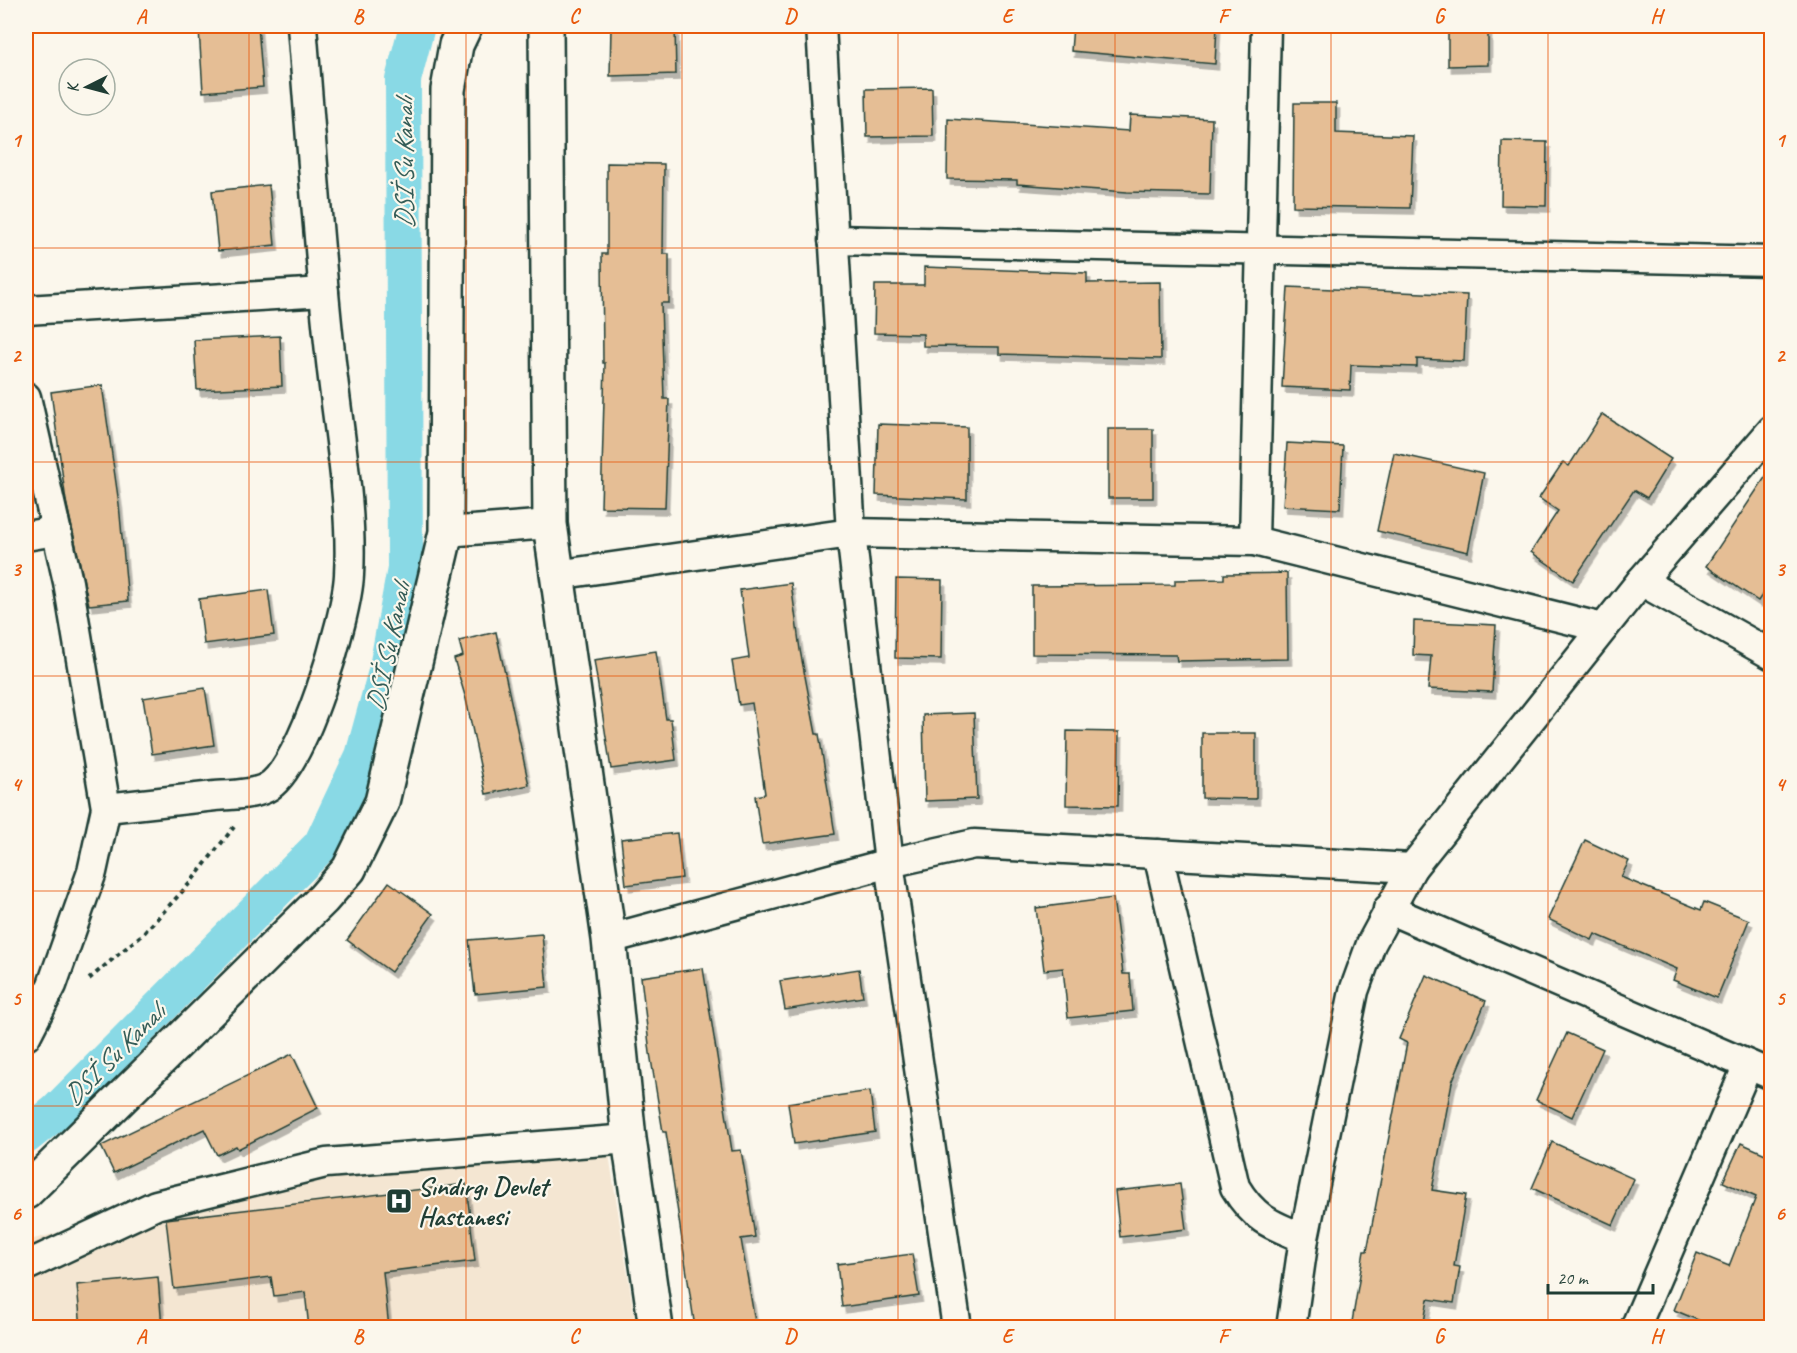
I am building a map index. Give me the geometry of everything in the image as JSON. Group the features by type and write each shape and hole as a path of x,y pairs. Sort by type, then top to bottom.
{"street":[{"path":"106,808 237,794 267,788 282,775 308,723 336,647 344,618 349,576 349,535 324,292 302,26"},
{"path":"26,1192 291,934 349,869 382,802 446,532 448,90 456,45 465,26"},
{"path":"546,26 550,524 609,939 629,1139 656,1328"},
{"path":"821,26 851,533 890,863 957,1328"},
{"path":"1254,542 1266,26"},
{"path":"833,240 1772,261"},
{"path":"26,309 324,292"},
{"path":"26,398 68,582 106,808 92,872 52,985 26,1036"},
{"path":"1291,1328 1304,1238 1353,992 1371,944 1388,909 1412,868 1641,580 1772,430"},
{"path":"446,532 550,524"},
{"path":"26,536 56,531"},
{"path":"556,575 851,533 1254,542 1603,628"},
{"path":"1641,580 1772,655"},
{"path":"609,939 890,863 974,844 1412,868"},
{"path":"1158,854 1235,1187 1255,1214 1268,1223 1304,1238"},
{"path":"1388,909 1760,1070 1635,1328"},
{"path":"26,1266 156,1205 326,1163 629,1139"}],"path":[{"path":"84,982 144,933 190,883 267,788"}],"shaded area":[{"name":"Sındırgı Devlet Hastanesi","path":"607,1142 636,1327 26,1328 26,1241 337,1160"}],"building":[{"path":"258,26 263,87 203,92 199,29"},
{"path":"611,26 675,26 676,74 610,76"},
{"path":"1073,26 1217,26 1215,64 1071,51"},
{"path":"1448,26 1488,26 1488,65 1448,66"},
{"path":"932,88 933,136 867,137 866,89"},
{"path":"1294,103 1336,103 1336,133 1413,136 1410,208 1293,206"},
{"path":"1130,115 1212,119 1210,194 1127,192 1017,184 1017,180 947,179 948,119 1129,131"},
{"path":"1502,141 1547,142 1546,206 1501,205"},
{"path":"607,163 664,164 663,254 669,254 669,303 661,303 664,399 669,399 665,508 601,507 605,363 603,363 602,254 607,254"},
{"path":"269,185 275,245 218,251 212,191"},
{"path":"924,267 1087,273 1087,283 1160,282 1161,359 999,354 999,347 923,346 923,334 874,333 875,285 924,285"},
{"path":"1288,287 1467,295 1464,361 1417,359 1417,367 1351,365 1350,390 1282,387"},
{"path":"280,336 282,386 197,390 194,340"},
{"path":"102,385 119,504 128,601 89,605 66,501 51,392"},
{"path":"1602,414 1671,459 1647,498 1634,490 1573,581 1531,552 1558,511 1539,498 1563,462 1569,466"},
{"path":"878,424 967,427 967,499 876,495"},
{"path":"1108,429 1153,429 1153,498 1108,498"},
{"path":"1287,443 1343,446 1340,509 1283,506"},
{"path":"1394,453 1484,473 1468,552 1377,531"},
{"path":"1772,467 1772,580 1758,601 1706,566"},
{"path":"1287,573 1288,659 1177,661 1176,655 1032,654 1032,586 1175,585 1175,580 1224,579 1224,574"},
{"path":"896,579 942,580 941,659 895,658"},
{"path":"791,583 800,650 816,734 819,734 835,834 762,844 755,796 765,794 752,703 739,705 732,661 749,658 740,590"},
{"path":"268,590 274,635 204,644 199,599"},
{"path":"1414,621 1496,625 1492,692 1428,689 1431,656 1413,655"},
{"path":"496,632 529,785 486,794 466,699 454,659 463,656 459,641"},
{"path":"656,651 666,719 671,719 676,760 611,769 594,660"},
{"path":"205,688 214,745 152,754 143,698"},
{"path":"974,713 977,799 925,801 923,715"},
{"path":"1067,731 1119,732 1118,806 1066,805"},
{"path":"1202,733 1256,733 1256,799 1202,798"},
{"path":"677,833 682,878 626,885 621,839"},
{"path":"1585,840 1629,861 1621,877 1701,910 1704,902 1749,920 1717,998 1673,980 1677,969 1595,934 1592,940 1548,919"},
{"path":"389,882 433,914 391,972 347,940"},
{"path":"1113,898 1123,974 1130,974 1133,1011 1068,1018 1063,968 1044,970 1036,908"},
{"path":"542,934 547,987 475,994 469,940"},
{"path":"703,968 732,1151 741,1150 750,1203 755,1237 741,1239 756,1328 695,1328 666,1132 663,1132 650,1053 641,977"},
{"path":"859,969 863,997 785,1010 780,981"},
{"path":"1426,975 1486,1001 1452,1082 1432,1190 1466,1195 1454,1266 1460,1267 1454,1303 1428,1299 1423,1328 1351,1328 1364,1251 1367,1251 1407,1043 1399,1039"},
{"path":"1567,1033 1603,1049 1572,1117 1536,1100"},
{"path":"292,1054 318,1108 238,1149 236,1146 217,1155 204,1129 114,1173 101,1146"},
{"path":"870,1091 875,1132 794,1144 788,1103"},
{"path":"1552,1142 1634,1179 1613,1225 1532,1188"},
{"path":"1741,1143 1772,1157 1772,1328 1717,1328 1674,1310 1697,1253 1729,1266 1756,1197 1723,1182"},
{"path":"466,1184 475,1261 383,1272 389,1328 309,1328 305,1292 274,1296 271,1277 174,1289 166,1219"},
{"path":"1180,1184 1186,1229 1120,1237 1115,1191"},
{"path":"912,1254 919,1296 842,1307 837,1264"},
{"path":"158,1277 162,1328 81,1328 77,1285"}],"waterway":[{"name":"DSİ Su Kanalı","path":"26,1136 57,1111 321,845 363,756 387,668 405,569 403,80 417,26"}],"place":[{"name":"Sındırgı Devlet Hastanesi","path":"399,1201"}]}
